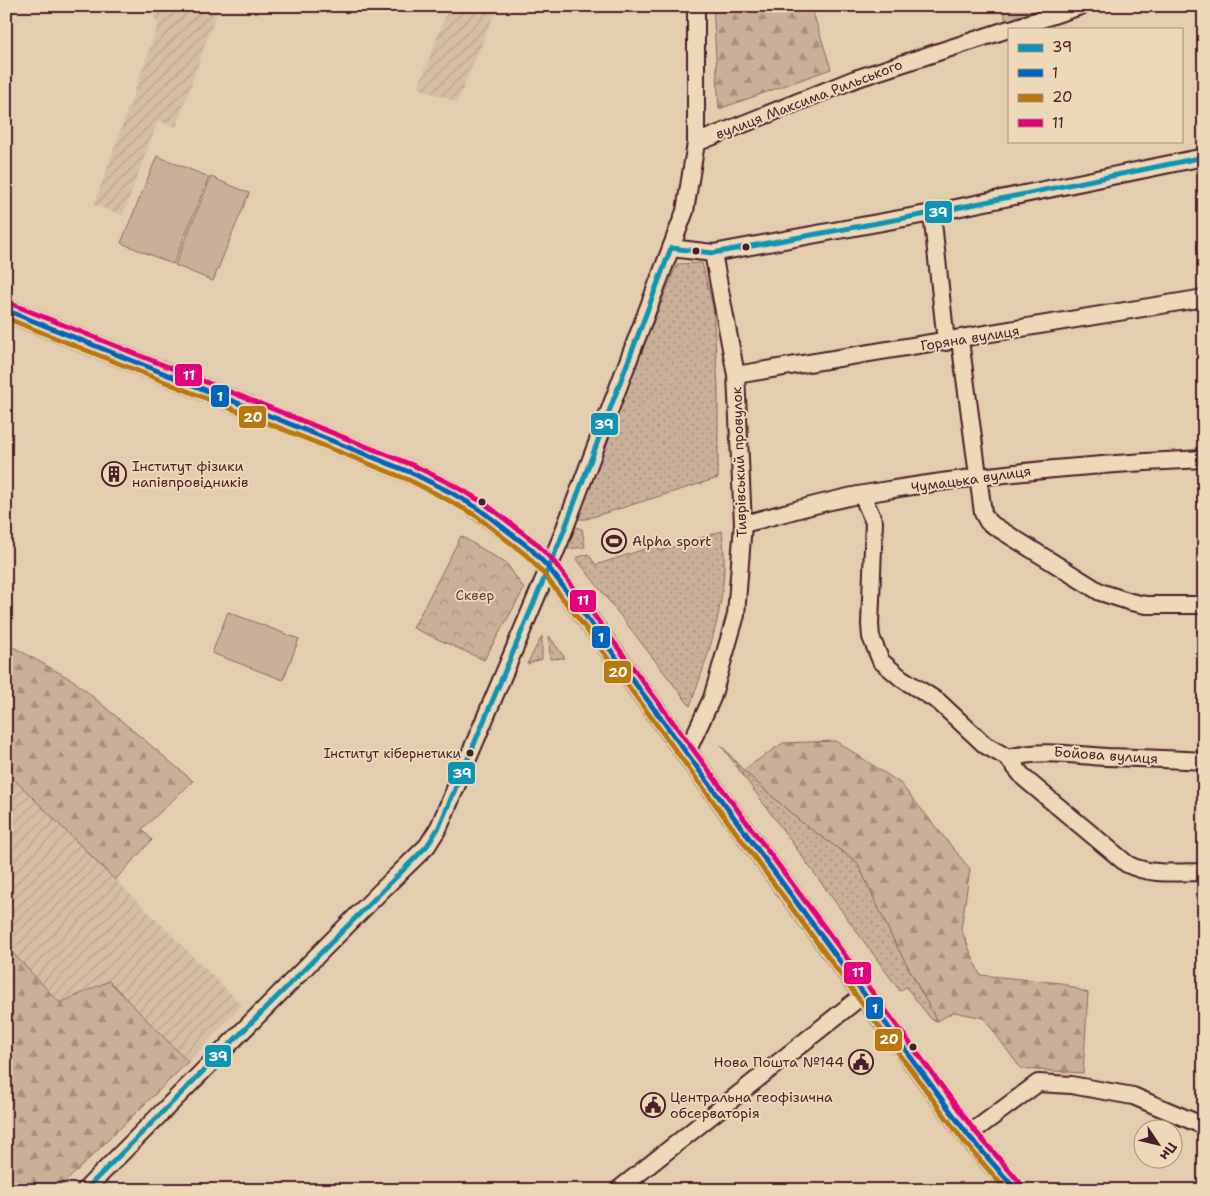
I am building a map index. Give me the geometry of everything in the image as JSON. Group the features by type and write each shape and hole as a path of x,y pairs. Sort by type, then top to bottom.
{"main road":[{"path":"6,310 412,473 480,509 526,545 549,568 968,1135 1016,1190"}],"street":[{"path":"85,1190 375,896 427,846 439,827 549,568 685,211 696,143 696,6"},
{"name":"вулиця Максима Рильського","path":"1013,28 1081,6"},
{"name":"вулиця Максима Рильського","path":"696,143 855,79 1008,30"},
{"path":"671,248 713,253 932,213 1204,157"},
{"path":"932,213 983,513 988,522 1100,592 1146,605 1204,605"},
{"name":"Тиврівський провулок","path":"686,754 712,698 736,615 743,524 736,375 713,253"},
{"name":"Горяна вулиця","path":"736,375 953,341 1204,298"},
{"name":"Чумацька вулиця","path":"743,524 862,494 978,476 1088,464 1204,459"},
{"path":"862,494 874,522 870,624 871,637 881,661 901,678 939,702 985,745 1008,758 1024,778 1128,864 1137,869 1157,872 1204,872"},
{"name":"Бойова вулиця","path":"1008,758 1032,752 1049,751 1204,761"},
{"path":"618,1190 864,995"},
{"path":"968,1135 1038,1083 1071,1085 1133,1096 1204,1126"}],"shaded area":[{"path":"149,6 219,6 176,127 158,121 123,215 94,205 158,25"},
{"path":"449,6 498,6 457,102 418,88"},
{"path":"6,771 242,1005 188,1062 109,981 60,1003 6,946"}],"green space":[{"path":"713,6 811,6 831,69 719,109"},
{"path":"1002,6 1062,6 1007,24"},
{"path":"157,156 209,177 173,264 121,243"},
{"path":"211,177 249,193 213,281 175,265"},
{"path":"702,263 713,307 718,386 718,478 586,519 574,519 677,264"},
{"path":"569,525 582,529 585,547 568,549"},
{"path":"722,531 724,550 723,587 717,622 690,706 576,558 588,554 596,565 657,545 660,551"},
{"name":"Сквер","path":"461,536 507,564 524,589 484,660 413,628"},
{"path":"228,612 299,639 283,680 212,653"},
{"path":"542,636 542,659 527,664"},
{"path":"549,636 565,658 550,659"},
{"path":"6,643 74,681 193,781 142,829 152,840 115,880 6,771"},
{"path":"836,741 900,783 970,869 961,929 980,975 1061,983 1088,993 1083,1073 1021,1069 984,1018 954,1012 937,1021 892,937 857,862 800,821 743,770 783,743"},
{"path":"721,745 743,770 800,821 857,862 892,937 937,1021 931,1019 906,987 900,991"},
{"path":"6,946 60,1003 109,981 188,1062 57,1190 6,1190"}],"transit line":[{"name":"39","path":"671,248 713,253 932,213 1204,157"},
{"name":"39","path":"85,1190 427,846 439,827 560,541 671,248"},
{"name":"11","path":"9,303 415,466 484,503 536,543 555,563 974,1130 1022,1185"},
{"name":"1","path":"6,310 412,473 479,509 531,549 549,568 587,618 968,1135 1016,1190"},
{"name":"20","path":"6,318 409,480 475,515 526,555 543,573 581,622 962,1139 1006,1190"}],"place":[{"name":"Інститут фізики напівпровідників","path":"114,474"},
{"name":"Alpha sport","path":"614,541"},
{"name":"Інститут кібернетики","path":"470,753"},
{"name":"Нова Пошта №144","path":"861,1062"},
{"name":"Центральна геофізична обсерваторія","path":"653,1105"}]}
